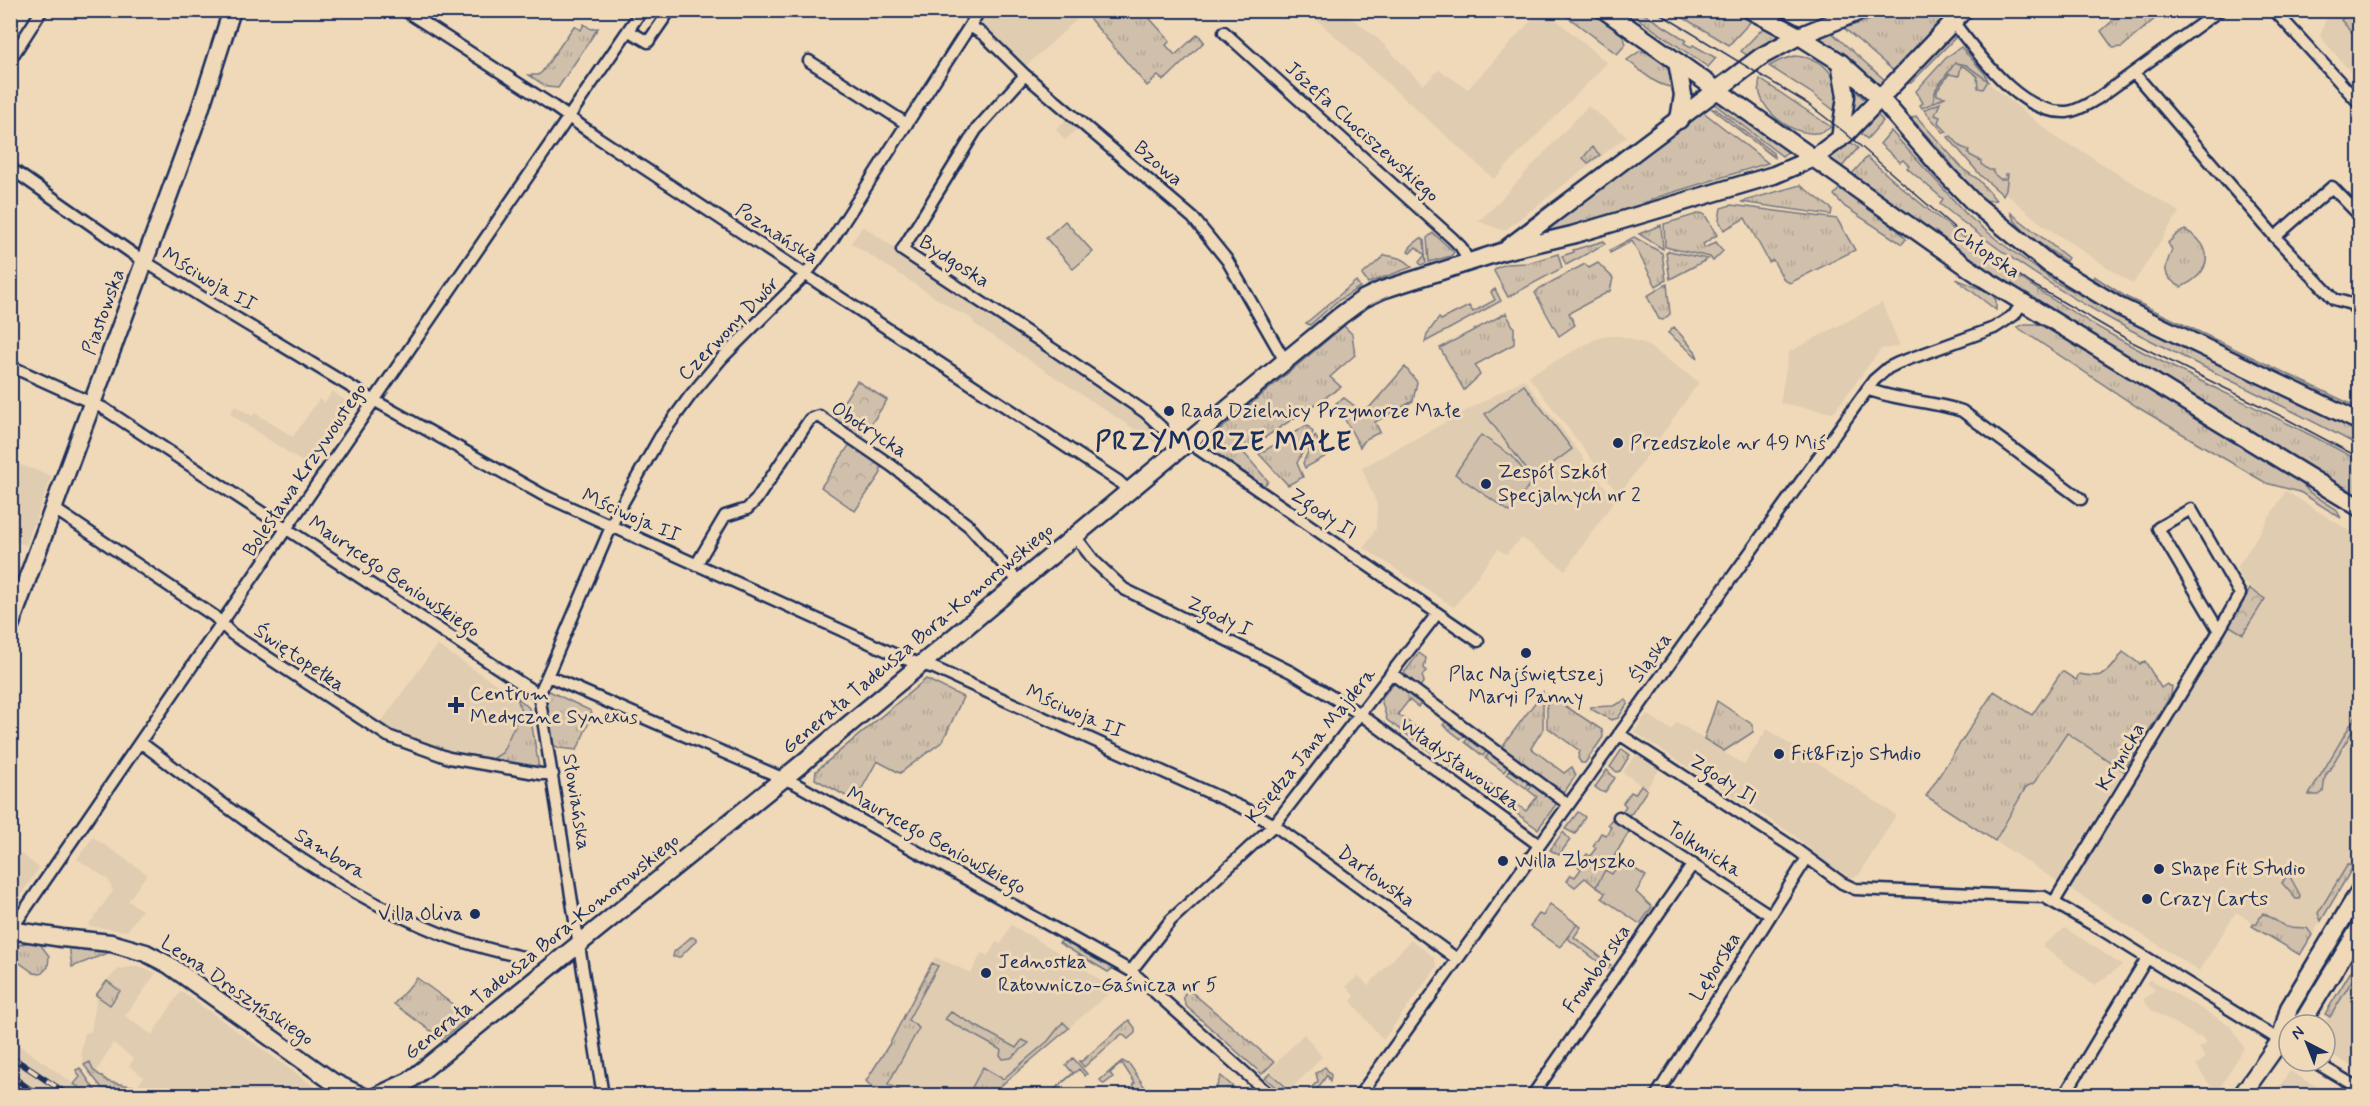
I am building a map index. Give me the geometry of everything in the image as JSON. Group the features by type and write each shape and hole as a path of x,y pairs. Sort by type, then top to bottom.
{"street":[{"path":"10,60 42,10"},
{"name":"Piastowska","path":"10,626 213,75 232,10"},
{"name":"Poznańska","path":"404,10 806,274 1118,481 1129,491"},
{"name":"Bolesława Krzywoustego","path":"11,930 642,10"},
{"path":"629,31 648,42 670,10"},
{"name":"Czerwony Dwór","path":"611,526 660,436 690,396 722,358 806,274 832,240 980,10"},
{"name":"Chłopska","path":"1604,10 1948,254 2022,303 2360,508"},
{"name":"Chłopska","path":"1750,10 1799,36 1840,62 1881,99 1974,203 2049,264 2120,307 2360,422"},
{"name":"Generała Tadeusza Bora-Komorowskiego","path":"1504,251 1762,56 1799,36 1863,10"},
{"path":"1954,14 2000,78 2022,97 2052,110 2067,112 2080,109 2097,99 2220,10"},
{"path":"2274,10 2360,104"},
{"name":"Generała Tadeusza Bora-Komorowskiego","path":"377,1095 409,1081 423,1071 782,779 1285,361 1363,299 1402,283 1504,251 1572,235 1774,175 1814,158 1840,139 1881,99 1954,14"},
{"name":"Bzowa","path":"970,26 984,35 1025,75 1193,218 1227,260 1285,361"},
{"name":"Józefa Chociszewskiego","path":"1224,32 1456,242 1465,253 1469,263"},
{"path":"809,61 907,124"},
{"path":"1677,62 1683,95 1679,120"},
{"path":"1840,62 1846,96 1840,139"},
{"path":"2134,73 2275,237 2334,299 2351,304 2360,314"},
{"name":"Bydgoska","path":"1025,75 976,130 902,250 1145,412 1162,428"},
{"name":"Mściwoja II","path":"10,168 145,262 361,393 543,495 1241,807 1274,825"},
{"path":"2275,237 2332,187 2360,216"},
{"name":"Śląska","path":"1359,1095 1868,389 1888,368 1994,328 2014,315 2022,303"},
{"name":"Maurycego Beniowskiego","path":"10,366 93,402 287,527 539,695"},
{"path":"1868,389 1962,411 2081,498"},
{"name":"Obotrycka","path":"696,565 725,516 747,509 756,500 810,419 819,416 892,466 969,526 1019,582"},
{"name":"Zgody II","path":"1188,442 1437,614"},
{"name":"Świętopełka","path":"53,508 214,616 242,641 388,736 449,758 530,773 554,774"},
{"name":"Krynicka","path":"2054,902 2219,631 2240,594 2191,509 2158,528 2219,631"},
{"path":"539,695 611,526"},
{"name":"Zgody I","path":"1075,536 1095,562 1124,589 1291,672 1360,714"},
{"path":"1437,614 1478,641"},
{"name":"Księdza Jana Majdera","path":"1131,971 1171,920 1274,825 1437,614"},
{"name":"Władysławowska","path":"1391,673 1568,804"},
{"name":"Maurycego Beniowskiego","path":"548,676 796,784 1131,971 1271,1095"},
{"name":"Słowiańska","path":"539,695 554,774 603,1095"},
{"name":"Władysławowska","path":"1360,714 1539,845"},
{"name":"Zgody II","path":"1619,734 1807,858"},
{"name":"Sambora","path":"140,742 287,850 383,907 441,934 486,949 522,957"},
{"name":"Tolkmicka","path":"1618,817 1770,915"},
{"name":"Darłowska","path":"1274,825 1456,959"},
{"path":"1807,858 1842,884 1855,889 2044,897 2277,1035"},
{"name":"Lęborska","path":"1656,1095 1807,858"},
{"name":"Fromborska","path":"1532,1095 1693,864"},
{"path":"2289,1013 2289,1008 2360,890"},
{"path":"2308,1013 2360,927"},
{"name":"Leona Droszyńskiego","path":"11,930 111,943 146,954 169,965 333,1082 362,1095"},
{"path":"2064,1095 2147,958"},
{"path":"2241,1095 2277,1051"},
{"path":"2333,1073 2360,1089"}],"shaded area":[{"path":"987,11 1086,11 1025,67 979,22"},
{"path":"1307,11 1343,11 1378,39 1423,85 1439,70 1468,89 1540,11 1546,11 1607,63 1494,179"},
{"path":"2307,11 2359,11 2359,82 2320,36 2326,18"},
{"path":"1955,63 1966,65 2062,142 2080,150 2179,212 2133,284 2043,225 1975,167 1924,110 1933,106 1936,89"},
{"path":"1588,106 1627,136 1504,231 1478,221 1491,210"},
{"path":"1066,120 1076,130 1065,140 1056,129"},
{"path":"863,226 1081,372 1169,434 1157,444 973,323 973,320 963,313 958,312 851,243"},
{"path":"1882,303 1900,346 1881,349 1833,413 1780,403 1789,352"},
{"name":"Przedszkole nr 49 Miś","path":"1620,336 1644,343 1699,382 1619,495 1528,376 1596,339"},
{"name":"Zespół Szkół Specjalnych nr 2","path":"1524,379 1615,500 1565,570 1522,538 1506,554 1498,549 1454,607 1364,548 1376,529 1377,505 1362,468"},
{"path":"332,391 351,404 348,418 313,469 230,414 235,406 252,416 255,413 293,437 319,399 325,403"},
{"path":"10,461 52,476 26,545 11,540"},
{"path":"2286,491 2359,537 2359,857 2300,955 2252,926 2253,923 2236,912 2199,971 2069,888 2227,624 2264,598 2242,581 2237,568"},
{"name":"Centrum Medyczne Synexus","path":"437,645 517,698 522,711 502,753 489,759 464,754 407,739 379,725"},
{"path":"1647,714 1671,730 1677,722 1744,765 1767,729 1896,815 1859,875 1850,878 1819,857 1794,835 1634,732"},
{"path":"2067,733 2124,771 2057,881 1995,841 2026,787 2034,783"},
{"path":"1636,755 1659,770 1646,789 1623,772"},
{"path":"93,837 147,874 128,901 142,910 127,931 88,926 113,891 108,879 77,859"},
{"path":"11,846 39,868 11,909"},
{"path":"1011,925 1077,963 1113,990 990,1095 879,1095 866,1081 890,1043 935,957 971,973 982,953 988,956 996,942 1001,944"},
{"path":"2065,928 2122,965 2095,985 2042,946"},
{"path":"1411,940 1434,957 1437,967 1383,1040 1351,1001 1355,997 1346,986 1359,976 1368,986"},
{"path":"137,966 156,973 125,1016 152,1035 181,991 326,1095 142,1095 143,1093 136,1088 144,1077 129,1066 134,1059 113,1043 96,1072 92,1070 90,1062 84,1065 81,1052 85,1033 91,1032 97,996 111,1005 120,991 107,981 108,979 119,969"},
{"path":"2359,967 2359,1071 2337,1057 2337,1013 2330,1013"},
{"path":"2150,979 2231,1026 2244,1048 2216,1094 2196,1065 2205,1058 2199,1048 2207,1043 2200,1035 2198,1037 2150,1009 2143,1000 2155,990 2147,983"},
{"path":"1304,1034 1322,1057 1291,1089 1269,1070"},
{"path":"10,1039 74,1084 90,1095 11,1095"},
{"path":"2289,1073 2293,1073 2331,1095 2274,1095"}],"green space":[{"path":"2125,10 2164,11 2122,47 2113,48 2101,31"},
{"path":"1099,11 1143,11 1170,41 1166,45 1175,55 1198,34 1204,42 1167,78 1163,80 1158,76 1147,86 1090,19"},
{"path":"1560,11 1590,11 1623,35 1626,44 1617,54"},
{"path":"1627,11 1646,11 1644,14 1686,40 1684,43 1691,47 1693,45 1716,58 1708,67"},
{"path":"1672,11 1733,11 1752,20 1729,45"},
{"path":"1900,11 1938,11 1943,21 1895,72 1844,28"},
{"path":"2351,11 2359,11 2359,40 2341,20"},
{"path":"584,24 591,29 598,28 558,88 547,87 529,75 538,75 542,72 574,26 581,30"},
{"path":"1766,25 1783,35 1750,57 1741,51"},
{"path":"1831,32 1886,81 1881,87 1854,62 1819,37"},
{"path":"1950,37 1956,37 1911,83 1906,83"},
{"path":"1961,47 1985,74 1988,81 1966,65 1955,63 1936,89 1933,103 1922,108 1920,105 1923,103 1916,91 1947,57"},
{"path":"1640,51 1659,58 1672,74 1677,87 1657,82 1627,60"},
{"path":"1795,56 1808,58 1826,67 1837,92 1839,114 1769,66"},
{"path":"1955,63 1966,65 1988,81 1983,89 1978,88 1977,76 1961,66 1959,76 1949,74 1937,91 1937,95 1945,97 1933,103 1936,89"},
{"path":"1760,79 1831,127 1820,132 1808,133 1783,123 1764,103 1759,91"},
{"path":"1850,85 1867,102 1848,121"},
{"path":"1718,100 1790,151 1782,156 1713,103"},
{"path":"1940,103 1935,115 1940,117 1938,122 1947,132 1943,132 1924,110"},
{"path":"1712,109 1716,109 1773,153 1774,157"},
{"path":"1702,111 1768,163 1658,197 1627,211 1543,234"},
{"path":"1876,113 1883,121 1867,139 1858,131"},
{"path":"1916,116 1964,170 1978,179 1996,200 1984,201 1970,188 1911,118"},
{"path":"1891,131 1967,215 2001,243 2057,283 2359,430 2359,446 2114,321 2024,267 1940,204 1943,199 1907,168 1909,166 1903,160 1900,162 1880,144"},
{"path":"1951,136 1961,147 1969,150 1968,154 1981,161 1981,164 1989,170 1993,170 1993,173 2000,179 2005,179 2008,174 2003,195 1981,176 1948,137"},
{"path":"1849,141 1858,148 1840,169 1827,159"},
{"path":"1592,147 1600,155 1588,163 1583,158"},
{"path":"1867,157 1956,232 2050,298 2147,354 2359,461 2359,501 1996,278 1850,176"},
{"path":"1800,185 1832,209 1831,215 1741,202"},
{"path":"1840,188 1890,222 1906,239 1902,244 1845,207 1834,195"},
{"path":"1557,200 1512,238 1491,248 1550,203"},
{"path":"1731,205 1837,219 1855,250 1790,283 1784,280 1773,260 1769,262 1745,218 1724,230 1719,220 1721,208"},
{"path":"1701,213 1705,215 1717,235 1703,244 1705,248 1716,242 1723,251 1713,261 1710,257 1665,247 1664,224"},
{"path":"2011,213 2068,258 2066,261 2027,233 2014,220"},
{"path":"1065,221 1093,252 1073,269 1046,238"},
{"path":"1661,225 1663,249 1639,234"},
{"path":"2185,230 2202,244 2206,252 2206,260 2199,275 2181,287 2167,275 2166,267 2172,250 2168,243"},
{"path":"1433,233 1454,252 1451,256 1429,262 1427,238"},
{"path":"1634,237 1662,253 1666,280 1656,286 1632,241 1610,253 1610,250"},
{"path":"1421,238 1424,240 1426,263 1421,265 1419,262 1425,255 1416,247 1410,253 1408,252 1411,246"},
{"path":"1604,241 1605,244 1566,265 1562,256 1574,252 1573,250"},
{"path":"1669,251 1708,259 1670,279 1666,253"},
{"path":"1558,254 1562,268 1508,297 1494,271 1506,264 1528,263"},
{"path":"1385,255 1397,257 1412,267 1368,283 1362,275"},
{"path":"1598,263 1613,278 1610,291 1569,313 1575,325 1559,336 1535,293 1540,288 1585,264 1589,268"},
{"path":"2094,276 2126,297 2359,408 2359,415 2125,302 2093,278"},
{"path":"1956,279 1991,293 1996,300 1996,310"},
{"path":"1356,281 1360,287 1336,302 1310,325 1306,323"},
{"path":"1667,284 1670,314 1663,320 1659,319 1647,296"},
{"path":"1495,289 1501,301 1425,342 1427,334 1439,318 1441,320 1469,306 1473,312 1495,300 1491,292"},
{"path":"1506,313 1514,328 1514,344 1475,365 1480,375 1464,390 1440,348"},
{"path":"2025,324 2038,324 2053,330 2299,480 2309,492 2336,509 2341,518 2300,492 2266,483 2139,408 2017,327"},
{"path":"1344,326 1352,334 1355,355 1330,377 1341,387 1243,452 1268,481 1264,486 1209,449 1207,441"},
{"path":"1674,327 1695,351 1698,358 1668,333"},
{"path":"1405,367 1417,382 1413,401 1375,422 1380,432 1366,439 1360,447 1336,403 1344,398 1360,410 1369,408"},
{"path":"857,381 887,400 862,438 833,418"},
{"path":"1524,385 1572,449 1533,478 1485,414"},
{"path":"1307,425 1313,432 1297,463 1303,477 1288,485 1259,454"},
{"path":"1481,435 1512,456 1532,481 1510,512 1455,474"},
{"path":"1315,436 1328,455 1305,468 1303,463"},
{"path":"850,444 880,465 881,473 855,511 821,487"},
{"path":"2250,589 2265,599 2243,634 2228,625"},
{"path":"2123,652 2140,664 2145,661 2161,688 2167,684 2172,687 2171,695 2124,771 2067,733 2034,783 2026,787 1995,841 1926,796 1994,691 2032,715 2062,671 2076,680 2079,674 2101,675 2110,669"},
{"path":"1419,653 1426,658 1424,668 1426,671 1422,676 1424,681 1420,687 1404,673"},
{"path":"926,679 963,697 943,741 900,773 877,761 855,801 815,779 816,771"},
{"path":"1396,680 1423,700 1418,707 1409,700 1398,714 1526,811 1537,797 1528,790 1533,785 1555,800 1557,803 1538,829 1387,720 1381,699"},
{"path":"547,690 591,711 592,715 577,750 553,745 544,695"},
{"path":"1543,692 1543,729 1531,748 1564,773 1572,767 1576,775 1563,794 1501,748"},
{"path":"1547,694 1602,730 1603,737 1585,763 1581,763 1578,758 1580,751 1547,727"},
{"path":"517,697 529,708 539,768 489,761 502,753 521,711"},
{"path":"1626,700 1628,703 1618,718 1611,720 1591,709 1591,707 1613,706"},
{"path":"1717,701 1753,725 1753,732 1724,751 1704,739"},
{"path":"2359,710 2359,720 2325,777 2323,792 2319,795 2309,795"},
{"path":"1447,720 1466,734 1461,739 1443,725"},
{"path":"1469,736 1487,750 1483,756 1465,742"},
{"path":"1622,749 1630,755 1617,772 1610,767"},
{"path":"1490,752 1508,766 1504,772 1485,758"},
{"path":"1512,768 1530,781 1526,788 1507,774"},
{"path":"1607,770 1615,778 1605,792 1602,792 1595,787"},
{"path":"1641,785 1647,790 1632,813 1628,815 1621,813 1626,806 1623,803 1631,792 1635,794"},
{"path":"1578,812 1585,817 1575,834 1565,829"},
{"path":"1612,819 1630,830 1596,887 1585,878 1575,887 1567,881 1571,875 1575,877 1581,869 1578,866 1587,854 1590,856 1596,848 1593,846 1601,833 1606,835 1611,827 1608,824"},
{"path":"1563,832 1570,840 1559,855 1550,850"},
{"path":"1621,860 1646,876 1636,892 1652,907 1640,924 1602,898 1605,893 1596,887 1605,870 1612,874"},
{"path":"2348,864 2353,867 2321,921 2318,913"},
{"path":"2288,873 2300,895 2299,899 2296,899 2282,883"},
{"path":"1550,904 1577,924 1560,947 1530,926 1539,914 1543,916"},
{"path":"2263,913 2286,927 2307,928 2312,935 2300,955 2252,926"},
{"path":"1577,924 1581,927 1574,937 1611,965 1608,969 1567,938"},
{"path":"691,937 696,938 696,941 680,957 673,957 674,952"},
{"path":"1062,941 1113,968 1108,972 1059,943"},
{"path":"29,942 40,944 49,956 48,967 41,974 34,973 13,958 13,953 19,945"},
{"path":"69,945 115,950 72,967"},
{"path":"2359,958 2359,969 2332,1013 2326,1013"},
{"path":"932,963 938,966 908,1020 919,1028 888,1084 907,1095 879,1095 866,1081 890,1043"},
{"path":"417,978 470,1017 442,1039 394,1004"},
{"path":"107,981 120,991 110,1005 96,995"},
{"path":"1188,989 1274,1062 1262,1074 1187,1007 1184,998"},
{"path":"951,1012 1016,1048 1022,1040 1029,1043 1011,1058 1003,1059 1000,1055 1001,1050 945,1019"},
{"path":"1129,1020 1135,1028 1135,1033 1128,1039 1122,1034 1084,1067 1079,1061 1082,1061"},
{"path":"1063,1022 1069,1028 990,1095 968,1095 983,1067 1003,1079 1048,1041"},
{"path":"1073,1058 1087,1074 1085,1076 1079,1069 1048,1095 1073,1073 1066,1065"},
{"path":"1122,1061 1130,1065 1150,1095 1136,1095 1133,1084 1135,1083 1122,1063 1110,1073 1113,1077 1104,1084 1100,1080"},
{"path":"90,1062 93,1070 109,1082 136,1087 137,1091 102,1088 84,1065"},
{"path":"1325,1067 1331,1075 1330,1081 1327,1075 1313,1095 1304,1095 1318,1081 1316,1073"},
{"path":"80,1068 95,1090 95,1095 90,1095 74,1084 80,1077 76,1070"},
{"path":"1270,1073 1285,1086 1279,1090 1265,1078"},
{"path":"1221,1076 1238,1091 1231,1095 1227,1092 1213,1095"}],"tram line":[{"path":"1654,10 1808,104 1843,131 1958,231 2030,283 2132,342 2360,458"}],"railway":[{"path":"10,1056 70,1096"},
{"path":"10,1075 39,1096"},
{"path":"10,1086 24,1096"}],"place":[{"name":"Rada Dzielnicy Przymorze Małe","path":"1169,411"},
{"name":"Przedszkole nr 49 Miś","path":"1618,443"},
{"name":"Zespół Szkół Specjalnych nr 2","path":"1486,484"},
{"name":"Plac Najświętszej Maryi Panny","path":"1526,653"},
{"name":"Centrum Medyczne Synexus","path":"456,705"},
{"name":"Fit&Fizjo Studio","path":"1779,754"},
{"name":"Willa Zbyszko","path":"1503,861"},
{"name":"Shape Fit Studio","path":"2159,869"},
{"name":"Crazy Carts","path":"2147,899"},
{"name":"Villa Oliva","path":"475,914"},
{"name":"Jednostka Ratowniczo-Gaśnicza nr 5","path":"986,973"}],"district":[{"name":"PRZYMORZE MAŁE","path":"1224,443"}]}
